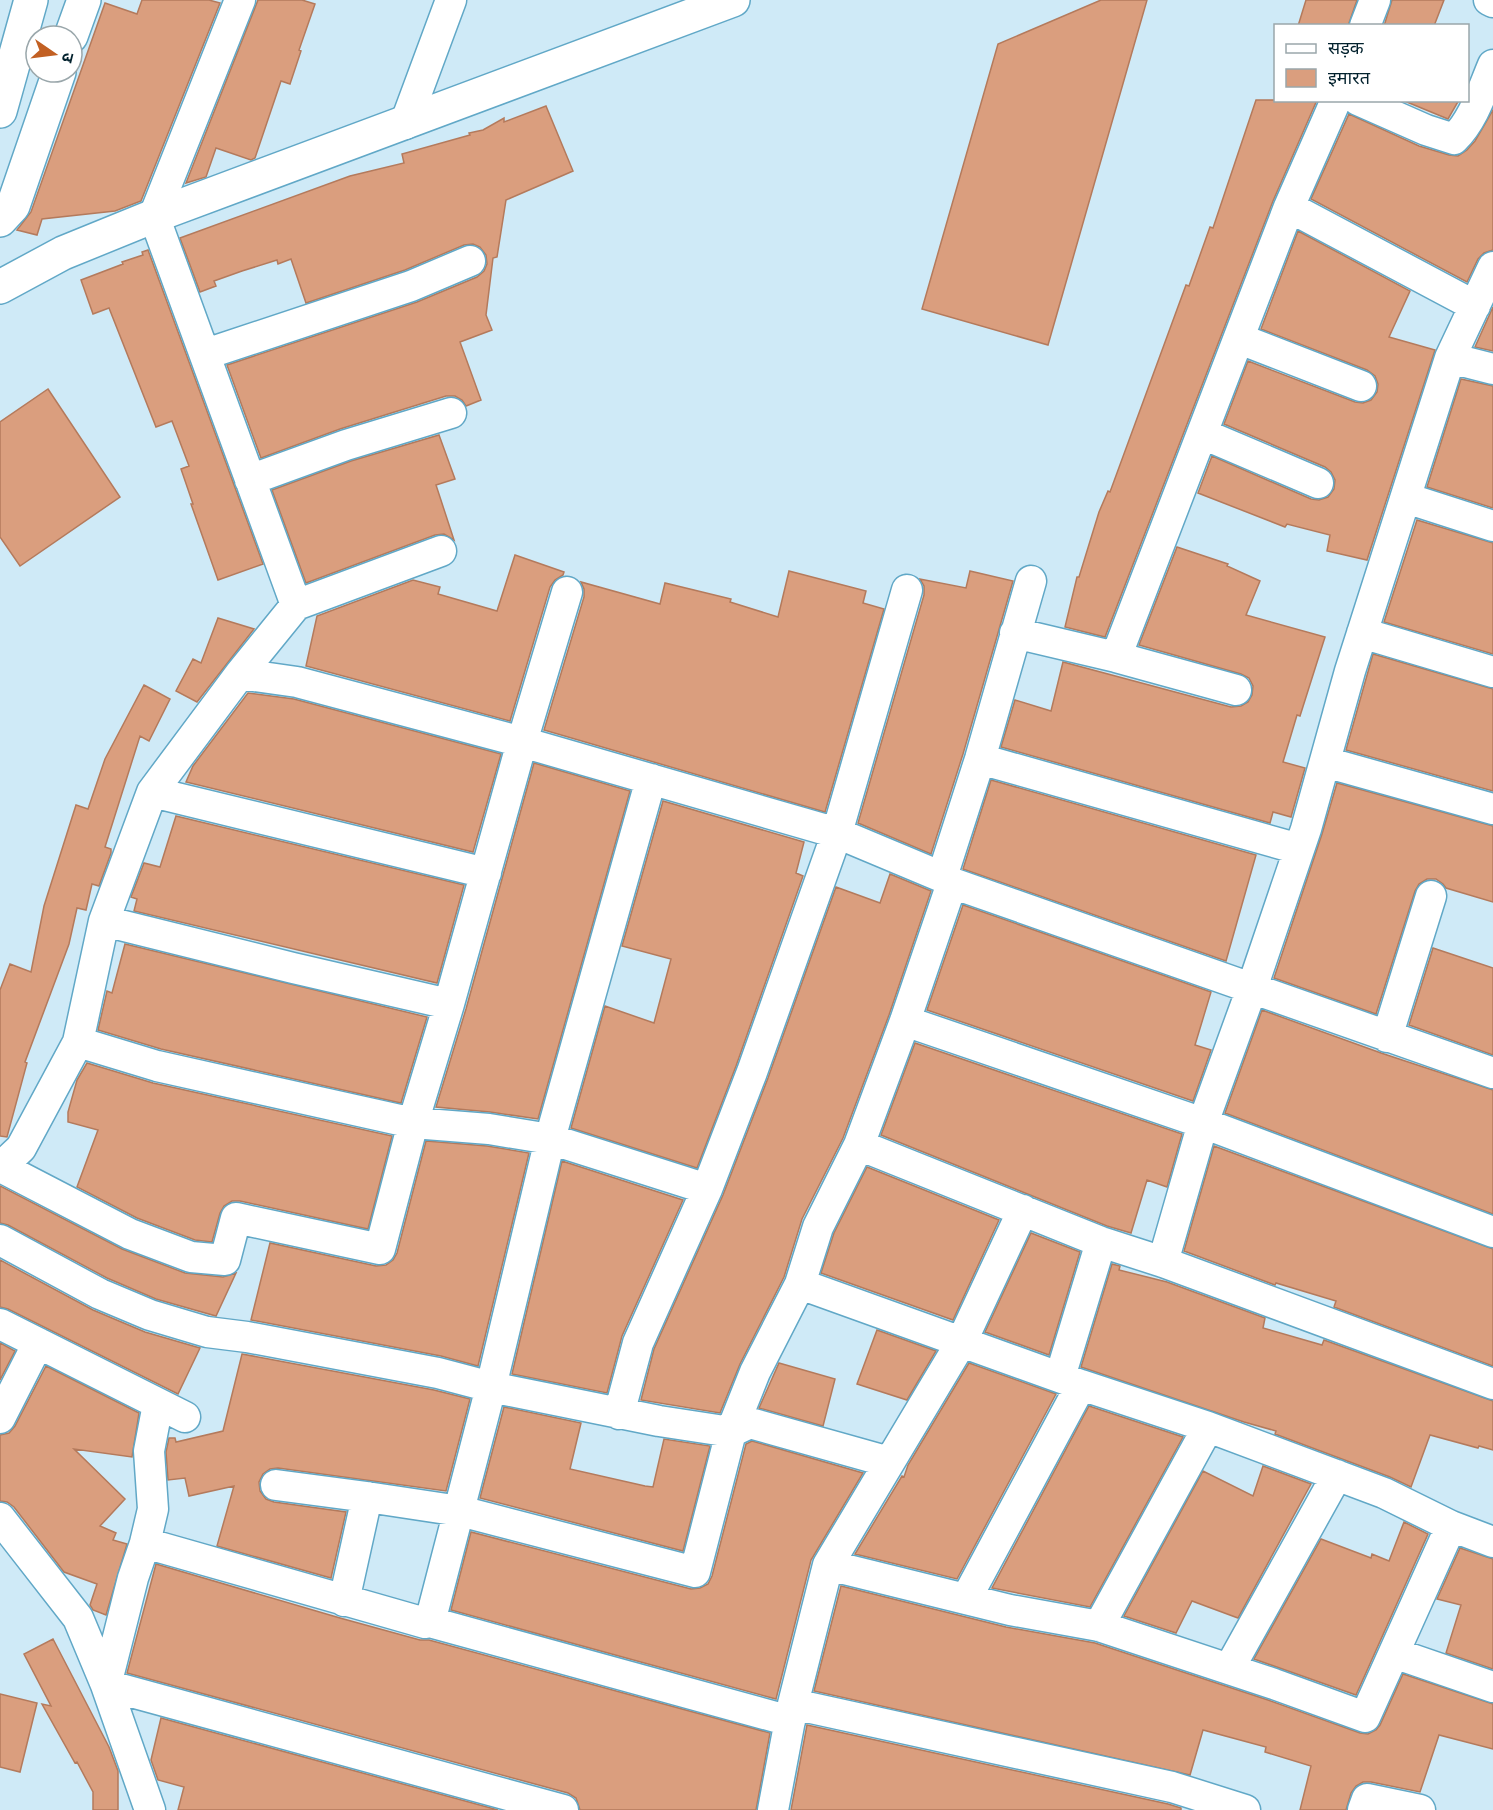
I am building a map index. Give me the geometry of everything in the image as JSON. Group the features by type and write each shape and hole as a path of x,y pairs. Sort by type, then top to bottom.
{"main road":[{"path":"0,111 31,0"},
{"path":"75,24 84,0"},
{"path":"0,287 63,253 154,216 733,0"},
{"path":"0,220 13,206 55,84"}],"street":[{"path":"240,0 154,216 296,605"},
{"path":"405,123 451,0"},
{"path":"1366,24 1375,0"},
{"path":"1363,102 1426,130 1454,139 1464,129 1471,116 1493,65"},
{"path":"1116,657 1289,207 1335,102"},
{"path":"1289,207 1475,306"},
{"path":"206,354 411,286 470,261"},
{"path":"1163,1262 1203,1123 1299,849 1362,633 1450,358 1493,267"},
{"path":"1240,339 1361,386"},
{"path":"1450,358 1493,369"},
{"path":"250,480 346,445 451,413"},
{"path":"1203,434 1318,483"},
{"path":"1406,498 1493,526"},
{"path":"441,551 296,605 240,674 152,792 104,921 78,1042 21,1148 1,1168 130,1234 191,1257 225,1260 237,1218 380,1249 412,1123 449,1004 522,741 567,592"},
{"path":"276,1485 460,1511 695,1572 731,1432 755,1372 800,1284 818,1227 859,1145 905,1021 1031,581"},
{"path":"619,1414 638,1343 708,1189 837,833 907,590"},
{"path":"1015,633 1116,657 1236,690"},
{"path":"1362,633 1493,672"},
{"path":"240,674 297,682 522,741 837,833 947,880 1493,1073"},
{"path":"980,759 1299,849"},
{"path":"1324,762 1493,809"},
{"path":"430,1622 491,1387 550,1139 651,779"},
{"path":"152,792 486,873"},
{"path":"1387,1037 1431,896"},
{"path":"104,921 449,1004"},
{"path":"905,1021 1203,1123 1493,1232"},
{"path":"78,1042 157,1066 412,1123 489,1129 550,1139 708,1189"},
{"path":"859,1145 1101,1242 1163,1262 1493,1384"},
{"path":"773,1810 791,1712 828,1564 962,1341 1023,1210"},
{"path":"0,1240 100,1293 150,1315 207,1332 247,1337 438,1373 491,1387 619,1414 731,1432 750,1423 889,1462"},
{"path":"966,1599 1071,1381 1101,1242"},
{"path":"800,1284 1071,1381 1208,1427 1337,1475 1410,1504 1451,1526 1493,1542"},
{"path":"0,1324 185,1417"},
{"path":"0,1418 38,1344"},
{"path":"106,1685 153,1509 148,1451 158,1404"},
{"path":"1099,1626 1208,1427"},
{"path":"1229,1669 1337,1475"},
{"path":"344,1601 367,1497"},
{"path":"0,1518 78,1618 106,1685 150,1810"},
{"path":"828,1564 966,1599 1099,1626 1365,1717 1451,1526"},
{"path":"145,1543 425,1623 430,1622 791,1712 1172,1787 1245,1810"},
{"path":"1394,1653 1493,1687"},
{"path":"106,1685 563,1810"},
{"path":"1364,1810 1367,1799 1420,1810"}],"building":[{"path":"142,0 209,0 220,3 141,201 115,211 42,219 37,235 17,230 31,212 76,84 84,84 84,62 105,3 137,14"},
{"path":"258,0 302,0 315,4 290,84 281,81 255,158 251,160 216,148 206,177 186,183"},
{"path":"1101,0 1147,0 1048,345 922,309 998,44"},
{"path":"1306,0 1357,0 1349,24 1299,24"},
{"path":"1392,0 1444,0 1435,24 1385,24"},
{"path":"1256,100 1316,102 1273,201 1105,637 1065,627 1077,577 1079,577 1099,512 1108,491 1110,492 1186,285 1189,286 1210,227 1213,228"},
{"path":"1407,102 1458,102 1448,119"},
{"path":"546,106 573,171 506,200 497,257 493,258 486,315 492,330 460,342 481,400 466,406 455,396 446,396 340,429 261,458 227,365 417,302 477,277 484,271 487,264 486,255 480,247 473,244 464,245 405,270 306,303 291,259 278,264 277,260 214,281 216,286 200,292 180,238 350,176 404,163 402,154 470,135 469,133 483,130 504,118 504,122"},
{"path":"1493,110 1493,250 1484,253 1478,259 1467,282 1311,199 1349,114 1419,146 1458,156 1475,141"},
{"path":"1298,231 1410,291 1389,337 1435,350 1367,560 1327,551 1330,535 1287,524 1285,527 1198,493 1212,456 1311,499 1319,500 1328,497 1334,489 1335,480 1325,467 1224,424 1248,361 1355,402 1363,403 1371,400 1377,392 1378,384 1375,376 1367,370 1261,329"},
{"path":"148,250 263,564 218,580 191,504 193,504 181,469 189,466 172,421 156,427 109,308 93,314 81,280 123,264 122,262 143,255 142,252"},
{"path":"1493,307 1493,351 1475,347"},
{"path":"1461,379 1493,386 1493,508 1427,487"},
{"path":"48,389 120,497 20,566 0,537 0,422"},
{"path":"439,435 455,479 436,485 454,540 444,534 435,535 306,583 272,490 351,461"},
{"path":"1417,520 1493,543 1493,654 1384,622"},
{"path":"1177,547 1228,564 1227,566 1260,581 1246,615 1325,637 1283,762 1305,768 1291,817 1273,812 1270,823 1001,747 1015,700 1051,711 1063,662 1231,707 1241,706 1248,702 1253,686 1249,678 1139,645"},
{"path":"515,555 564,572 550,587 510,721 306,666 317,616 413,580 440,587 438,594 497,611"},
{"path":"789,571 866,591 863,603 884,609 825,812 544,730 584,597 581,582 660,604 665,583 731,599 730,602 778,617"},
{"path":"970,571 1013,581 963,754 931,854 858,823 924,595 924,586 920,579 966,588"},
{"path":"218,618 254,629 197,702 176,691 193,659 201,663"},
{"path":"1373,654 1493,689 1493,791 1346,750"},
{"path":"144,685 170,699 149,741 140,736 105,847 111,849 111,853 99,886 92,884 86,910 77,908 69,944 25,1062 27,1063 7,1137 0,1136 0,990 10,964 31,972 44,906 76,805 88,809 105,759"},
{"path":"248,693 294,699 501,754 473,852 186,782 193,766"},
{"path":"534,763 630,791 538,1119 436,1107 466,1009"},
{"path":"991,780 1256,855 1226,961 963,869"},
{"path":"1337,783 1493,826 1493,902 1446,888 1436,879 1427,879 1419,884 1376,1014 1274,978"},
{"path":"663,801 804,842 796,873 803,876 736,1066 697,1168 571,1128 605,1006 654,1023 671,959 622,946"},
{"path":"176,816 464,885 437,983 134,911 137,899 131,897 144,863 160,867"},
{"path":"890,874 931,891 889,1015 843,1138 802,1219 784,1277 740,1364 720,1413 641,1400 654,1349 723,1195 768,1078 836,887 880,903"},
{"path":"963,905 1211,992 1195,1045 1211,1050 1193,1101 927,1010"},
{"path":"125,944 427,1017 401,1103 161,1049 98,1030 107,991 112,993"},
{"path":"1433,948 1493,968 1493,1055 1409,1025"},
{"path":"1262,1010 1493,1090 1493,1214 1225,1113"},
{"path":"915,1043 1182,1134 1167,1187 1147,1180 1131,1233 1107,1226 881,1135"},
{"path":"87,1063 153,1083 392,1136 368,1229 232,1201 224,1206 220,1213 212,1242 195,1240 137,1218 77,1187 98,1130 68,1122 68,1112 77,1080"},
{"path":"426,1141 487,1146 529,1153 478,1366 441,1356 251,1320 270,1243 376,1266 386,1265 393,1260 397,1253"},
{"path":"1214,1146 1493,1249 1493,1366 1334,1307 1336,1301 1276,1283 1275,1285 1184,1251"},
{"path":"562,1161 683,1200 622,1336 607,1393 512,1374"},
{"path":"867,1167 999,1220 953,1320 821,1273 834,1233"},
{"path":"0,1186 122,1249 185,1273 223,1277 236,1273 216,1316 156,1299 107,1278 8,1225 0,1223"},
{"path":"1031,1233 1080,1252 1049,1355 985,1332"},
{"path":"0,1260 93,1310 145,1332 200,1348 178,1394 0,1307"},
{"path":"1112,1264 1120,1266 1119,1270 1167,1282 1265,1318 1263,1328 1322,1345 1324,1340 1493,1401 1493,1450 1430,1435 1411,1487 1275,1434 1276,1431 1081,1367"},
{"path":"877,1330 936,1351 907,1400 857,1384"},
{"path":"0,1343 15,1351 0,1380"},
{"path":"242,1354 434,1390 470,1399 446,1491 278,1468 270,1469 263,1474 259,1482 260,1491 266,1499 346,1512 331,1578 217,1546 234,1486 189,1496 185,1478 168,1480 166,1452 169,1438 175,1438 176,1442 223,1431"},
{"path":"779,1363 835,1379 823,1426 759,1408"},
{"path":"969,1363 1056,1394 957,1579 855,1554 902,1476 904,1477 908,1465"},
{"path":"46,1366 139,1413 132,1457 74,1449 125,1499 100,1526 116,1533 113,1540 127,1544 106,1615 93,1610 90,1605 97,1584 64,1572 14,1507 7,1502 0,1501 0,1435 9,1433 15,1426"},
{"path":"1089,1406 1183,1437 1090,1607 992,1588"},
{"path":"504,1407 581,1423 570,1469 645,1486 653,1487 664,1439 710,1446 683,1551 480,1498"},
{"path":"752,1441 863,1473 811,1560 776,1699 451,1610 471,1532 691,1589 708,1584 746,1444"},
{"path":"1263,1466 1311,1484 1238,1618 1192,1601 1176,1633 1124,1616 1203,1471 1253,1496"},
{"path":"1404,1522 1428,1534 1356,1695 1254,1659 1321,1539 1371,1558 1372,1554 1389,1561"},
{"path":"1460,1548 1493,1559 1493,1669 1446,1653 1461,1605 1437,1599"},
{"path":"156,1564 340,1618 770,1733 756,1810 580,1810 576,1798 568,1793 127,1673"},
{"path":"841,1586 1006,1627 1095,1643 1360,1733 1368,1734 1380,1725 1403,1674 1493,1704 1493,1749 1439,1735 1420,1792 1363,1782 1351,1793 1346,1810 1300,1810 1311,1766 1265,1752 1266,1747 1203,1730 1190,1775 814,1691"},
{"path":"53,1639 109,1747 118,1771 118,1810 93,1810 93,1792 42,1704 51,1706 24,1654"},
{"path":"0,1694 37,1703 20,1772 0,1767"},
{"path":"161,1718 498,1810 178,1810 184,1787 158,1780 151,1760"},
{"path":"807,1725 1168,1804 1181,1808 1181,1810 791,1810"}]}
